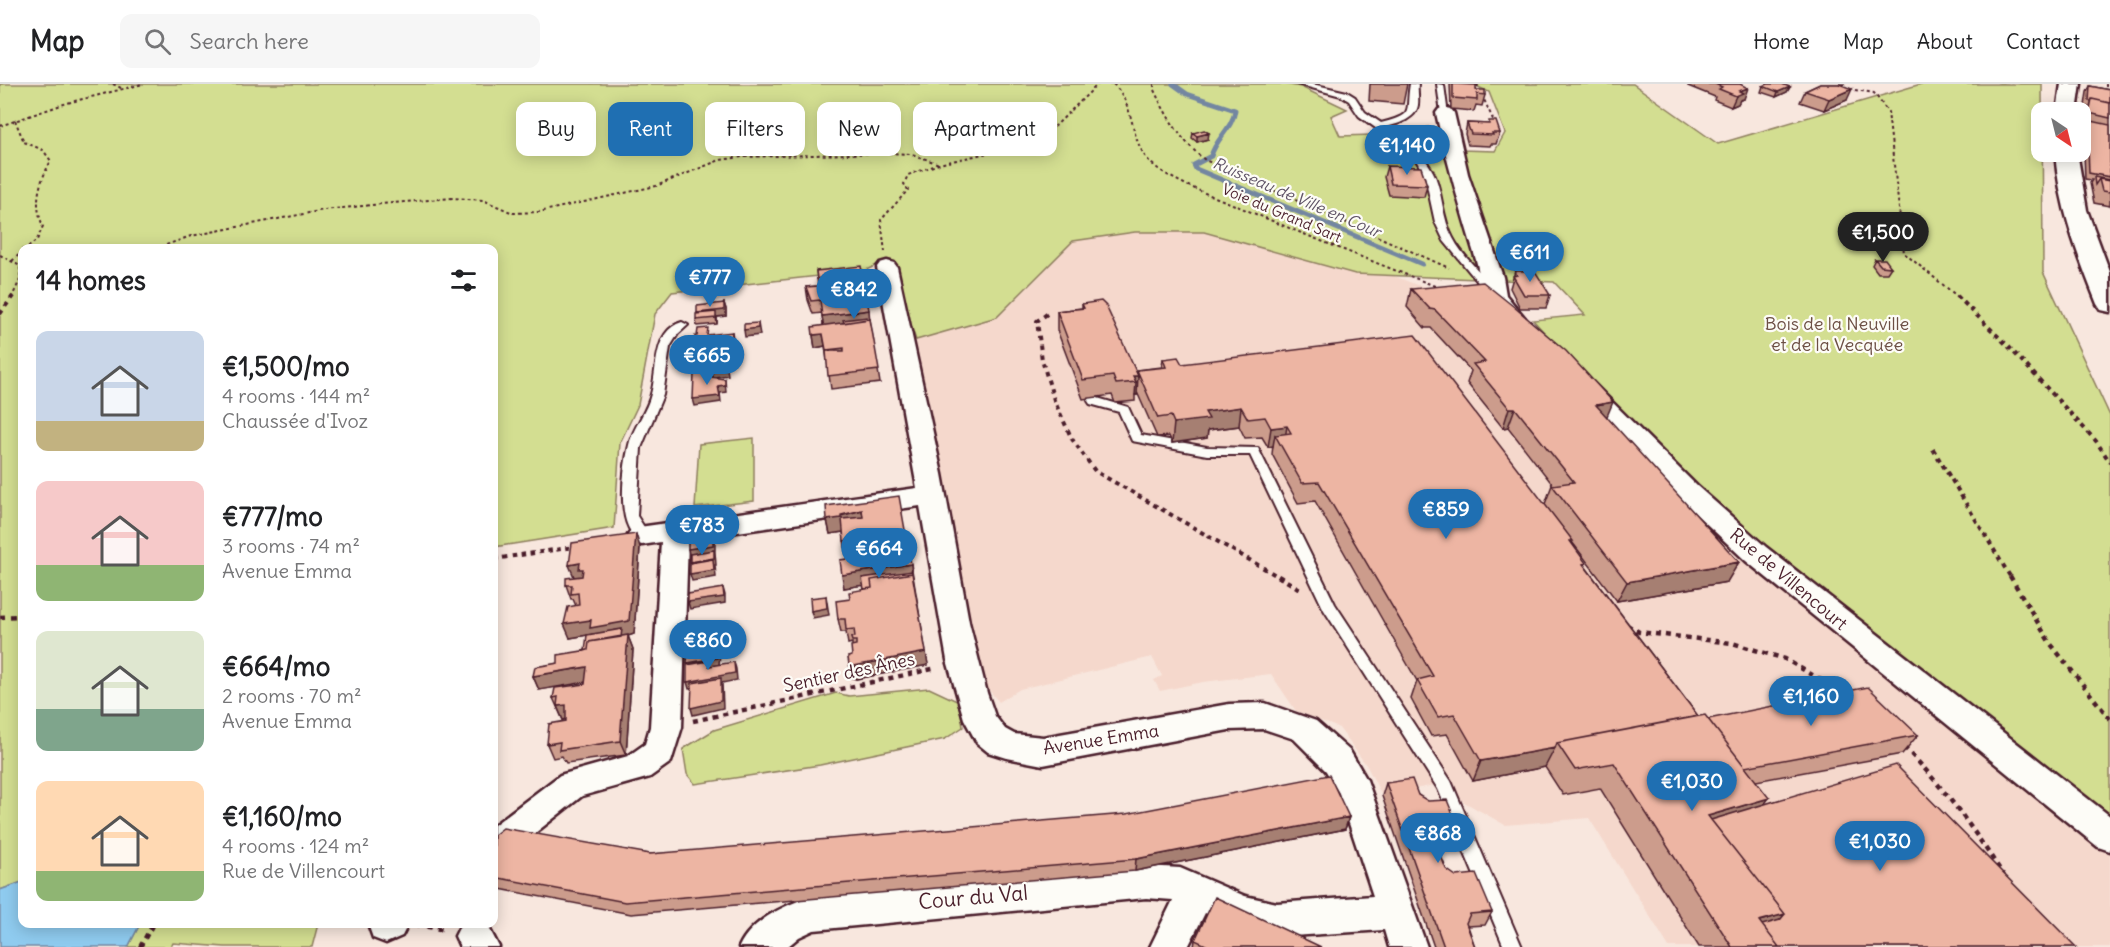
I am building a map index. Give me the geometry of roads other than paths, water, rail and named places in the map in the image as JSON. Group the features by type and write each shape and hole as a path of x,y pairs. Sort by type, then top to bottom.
{"main road":[{"path":"2068,102 2071,84"},
{"path":"2066,162 2077,218 2110,304"}],"street":[{"path":"1446,119 1459,174 1492,277 1493,294 1500,306 1529,333"},
{"name":"Avenue Emma","path":"887,267 974,708 987,734 1014,748 1043,751 1228,717 1265,716 1305,730 1338,760 1355,790 1396,912"},
{"name":"Rue de Villencourt","path":"1567,370 1688,492 1756,554 2110,836"},
{"path":"642,536 931,495"},
{"path":"498,842 572,785 638,767 658,752 666,727 675,531"},
{"name":"Cour du Val","path":"758,947 786,925 811,912 1146,882 1180,884 1242,912 1277,920 1396,912"},
{"path":"1169,947 1179,922 1198,891"},
{"path":"1396,912 1408,947"}],"lane":[{"path":"1301,84 1344,93 1352,99 1362,114 1408,147 1420,159 1430,176 1440,222 1449,241 1493,294"},
{"path":"1378,127 1404,118 1411,112 1414,105 1414,84"},
{"path":"1440,85 1446,119"},
{"path":"642,536 630,515 636,443 656,399 666,339 672,331 682,326"},
{"path":"1094,401 1124,410 1136,438 1207,451 1254,451 1329,606 1445,786 1513,947"}],"water":[{"path":"18,883 18,928 138,928 128,947 0,947 0,890"}],"waterway":[{"name":"Ruisseau de Ville en Cour","path":"1173,84 1187,94 1235,110 1231,122 1211,156 1194,165 1196,169 1422,264"}],"park label":[{"name":"Bois de la Neuville et de la Vecquée","path":"1837,333"}]}
